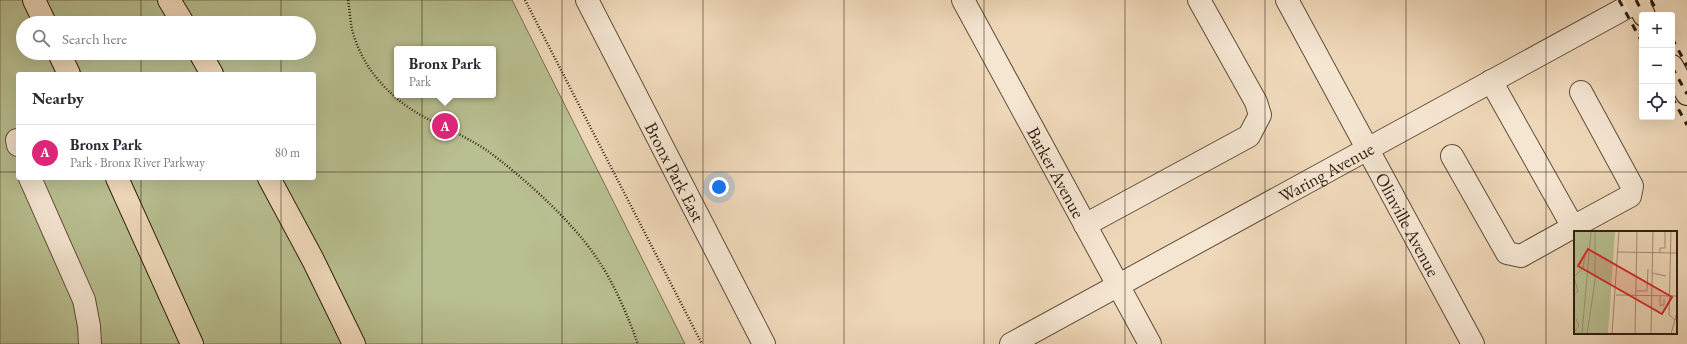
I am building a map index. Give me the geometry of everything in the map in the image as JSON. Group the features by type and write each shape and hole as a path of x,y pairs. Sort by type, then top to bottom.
{"main road":[{"path":"34,0 42,16"},
{"path":"169,0 179,16"},
{"path":"172,0 180,16"},
{"path":"62,60 68,72"},
{"path":"204,60 211,72"},
{"path":"1675,72 1687,94"},
{"path":"118,180 192,344"},
{"path":"270,180 354,344"}],"street":[{"name":"Bronx Park East","path":"586,0 764,344"},
{"name":"Barker Avenue","path":"963,0 1150,344"},
{"path":"1085,225 1249,136 1260,115 1256,102 1199,0"},
{"name":"Olinville Avenue","path":"1287,0 1473,344"},
{"name":"Waring Avenue","path":"1011,344 1491,81 1639,4"},
{"path":"1491,81 1574,227"},
{"path":"1452,156 1507,253 1521,256 1630,196 1632,186 1581,92"},
{"path":"31,180 84,300 89,326 90,344"}],"path":[{"path":"348,0 352,32 360,52 379,83 394,97"},
{"path":"525,0 702,344"},
{"path":"395,98 425,118 456,132 485,149 511,170 574,229 596,257 611,282 638,344"}],"green space":[{"path":"0,0 512,0 685,344 0,344"}],"railway":[{"path":"1619,0 1639,37"},
{"path":"1636,0 1642,12"},
{"path":"1651,0 1657,12"},
{"path":"1675,44 1687,66"},
{"path":"1675,72 1687,94"},
{"path":"1675,103 1687,125"}],"place":[{"name":"Bronx Park","path":"445,126"}]}
